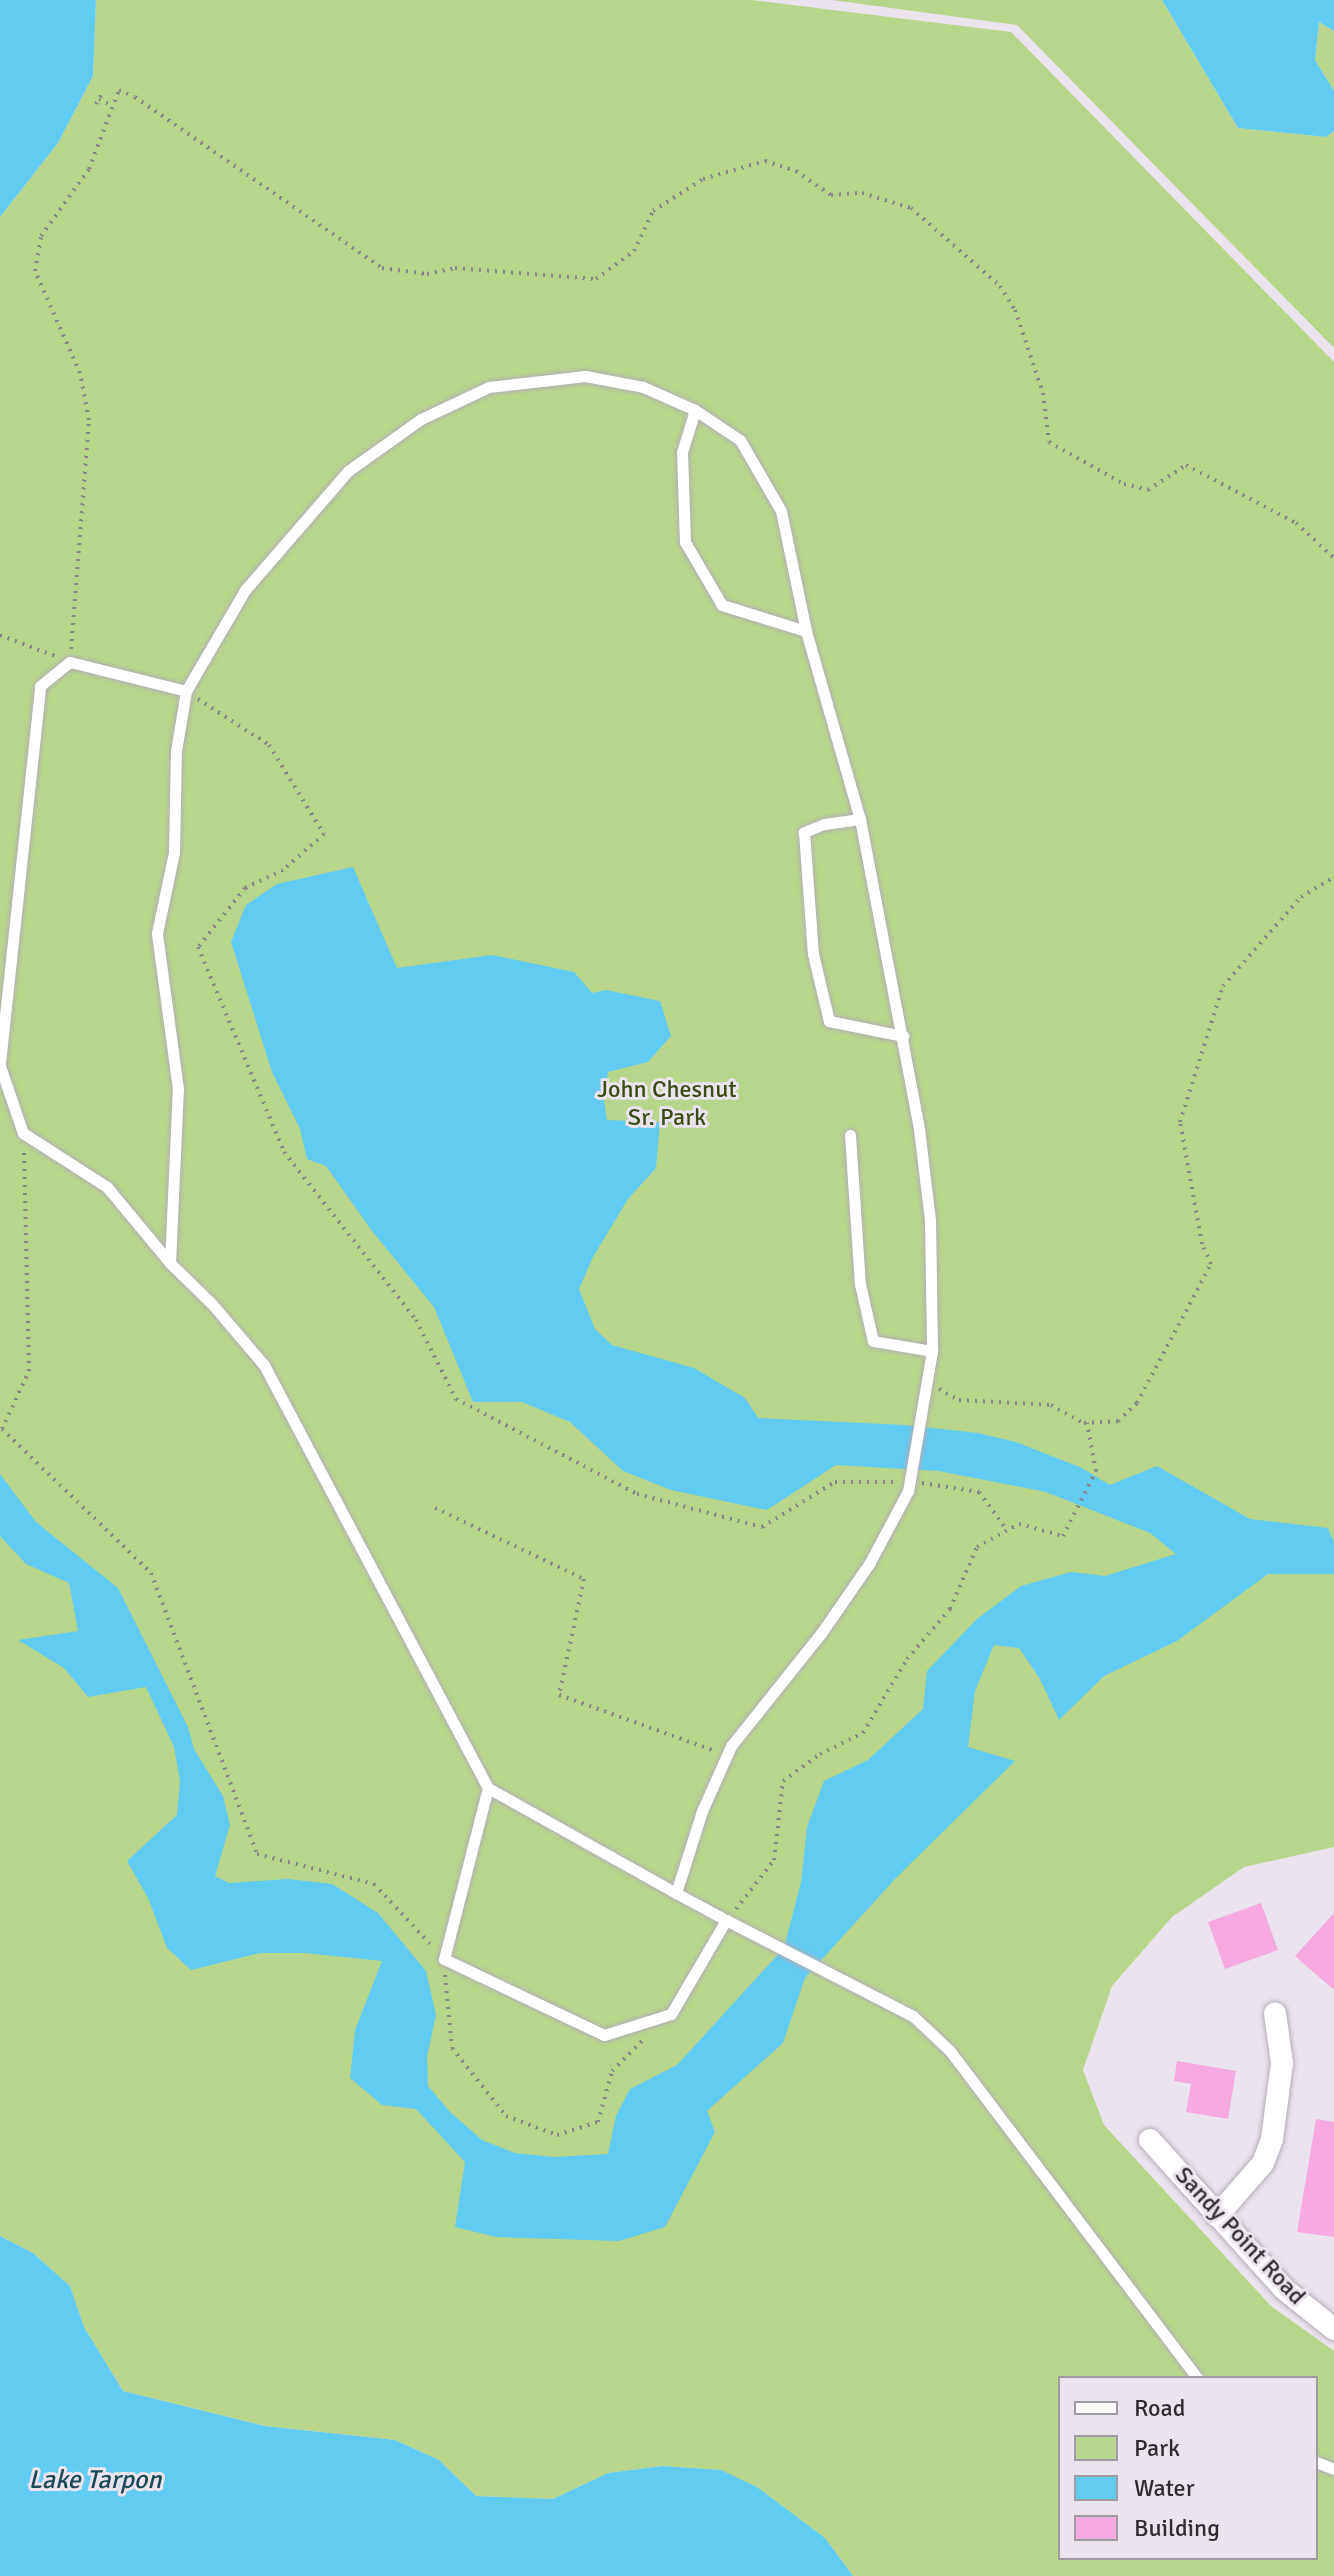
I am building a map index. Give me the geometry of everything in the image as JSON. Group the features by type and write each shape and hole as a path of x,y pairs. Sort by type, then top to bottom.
{"street":[{"path":"1217,2216 1263,2163 1272,2139 1282,2063 1275,2013"},
{"name":"Sandy Point Road","path":"1150,2140 1284,2289 1334,2329"}],"lane":[{"path":"170,1263 178,1089 157,933 174,852 176,751 186,691 245,590 348,471 421,419 489,387 585,376 643,387 695,410 740,440 781,511 806,631 860,819 903,1036 930,1220 932,1351 910,1478 869,1564 727,1755 702,1811 676,1893"},
{"path":"695,410 682,452 685,542 722,605 806,631"},
{"path":"186,691 70,662 40,686 0,1064 23,1133 107,1187 170,1263 212,1304 264,1365 488,1788 726,1920 913,2016 950,2051 1195,2376"},
{"path":"860,819 824,824 804,832 813,954 829,1021 903,1036"},
{"path":"850,1135 860,1284 873,1341 932,1351"},
{"path":"488,1788 444,1959 604,2035 671,2014 726,1920"}],"path":[{"path":"0,635 70,662 89,420 80,373 35,271 41,236 89,169 119,90 135,97 382,268 427,274 455,268 596,279 634,251 653,211 703,179 765,161 796,171 831,195 862,193 911,208 1000,286 1015,310 1043,393 1049,442 1124,484 1148,490 1186,465 1296,523 1334,558"},
{"path":"102,93 98,101 111,105"},
{"path":"186,691 269,745 324,834 283,870 245,888 198,947 284,1152 416,1320 456,1399 637,1494 762,1527 835,1482 910,1478 979,1492 1007,1530"},
{"path":"929,1374 942,1393 959,1400 1051,1405 1087,1423 1118,1421 1137,1403 1211,1264 1202,1244 1180,1122 1223,986 1301,897 1334,877"},
{"path":"23,1133 29,1371 1,1429 151,1573 257,1854 374,1884 444,1959 452,2048 506,2116 557,2135 598,2122 612,2071 671,2014"},
{"path":"726,1920 752,1892 774,1860 783,1781 820,1754 863,1733 907,1659 950,1609 977,1547 1019,1524 1063,1536 1096,1471 1087,1423"},
{"path":"435,1508 584,1579 559,1695 727,1755"}],"green space":[{"name":"John Chesnut Sr. Park","path":"96,0 752,0 1011,32 1334,362 1334,1847 1244,1867 1172,1917 1112,1986 1083,2070 1104,2125 1271,2306 1334,2351 1334,2576 853,2576 825,2538 757,2487 720,2470 662,2466 608,2473 553,2499 476,2496 439,2460 395,2440 265,2426 123,2391 84,2327 70,2286 33,2253 0,2236 0,217 58,143 93,76"},
{"path":"832,0 1162,0 1238,128 1326,137 1334,131 1334,348 1017,25"},
{"path":"1319,22 1334,31 1334,91 1315,60"}],"water":[{"path":"0,0 96,0 93,76 58,143 0,217"},
{"path":"1162,0 1334,0 1334,31 1319,22 1315,60 1334,91 1334,131 1326,137 1238,128"},
{"path":"353,867 397,968 492,955 574,972 592,993 606,990 660,1001 671,1036 648,1062 608,1072 604,1100 607,1120 660,1122 656,1168 628,1199 593,1257 579,1289 595,1329 612,1345 694,1368 745,1398 758,1418 905,1425 978,1433 1016,1442 1082,1468 1110,1485 1157,1466 1250,1519 1328,1528 1334,1542 1334,1574 1268,1574 1177,1641 1104,1676 1059,1720 1040,1679 1019,1648 994,1645 975,1691 968,1747 1015,1761 895,1879 805,1978 783,2043 707,2111 715,2132 665,2227 619,2241 496,2237 455,2227 465,2162 416,2109 382,2105 350,2078 355,2030 382,1961 305,1953 260,1953 191,1970 167,1948 148,1898 127,1861 177,1815 180,1781 174,1747 146,1687 88,1697 64,1668 18,1640 78,1631 69,1583 26,1564 0,1536 0,1474 36,1522 118,1588 188,1727 194,1749 223,1796 230,1825 215,1876 229,1883 288,1879 332,1884 378,1913 426,1971 436,2015 427,2057 428,2086 450,2112 482,2140 515,2153 554,2157 608,2154 616,2116 630,2089 677,2065 784,1948 801,1882 807,1827 824,1781 868,1760 923,1709 927,1671 977,1619 1021,1586 1071,1572 1105,1576 1176,1554 1150,1533 1046,1492 939,1471 836,1465 767,1510 671,1490 623,1471 570,1422 522,1402 473,1402 434,1307 372,1231 326,1166 307,1159 300,1129 272,1072 231,942 246,905 277,884"},
{"name":"Lake Tarpon","path":"0,2236 33,2253 70,2286 84,2327 123,2391 265,2426 395,2440 439,2460 476,2496 553,2499 608,2473 662,2466 721,2470 757,2487 825,2538 853,2576 0,2576"}],"building":[{"path":"1261,1903 1278,1950 1225,1969 1208,1922"},
{"path":"1334,1913 1334,1990 1295,1956"},
{"path":"1177,2061 1236,2071 1228,2119 1186,2112 1191,2084 1174,2081"},
{"path":"1316,2119 1334,2122 1334,2237 1297,2232"}]}
